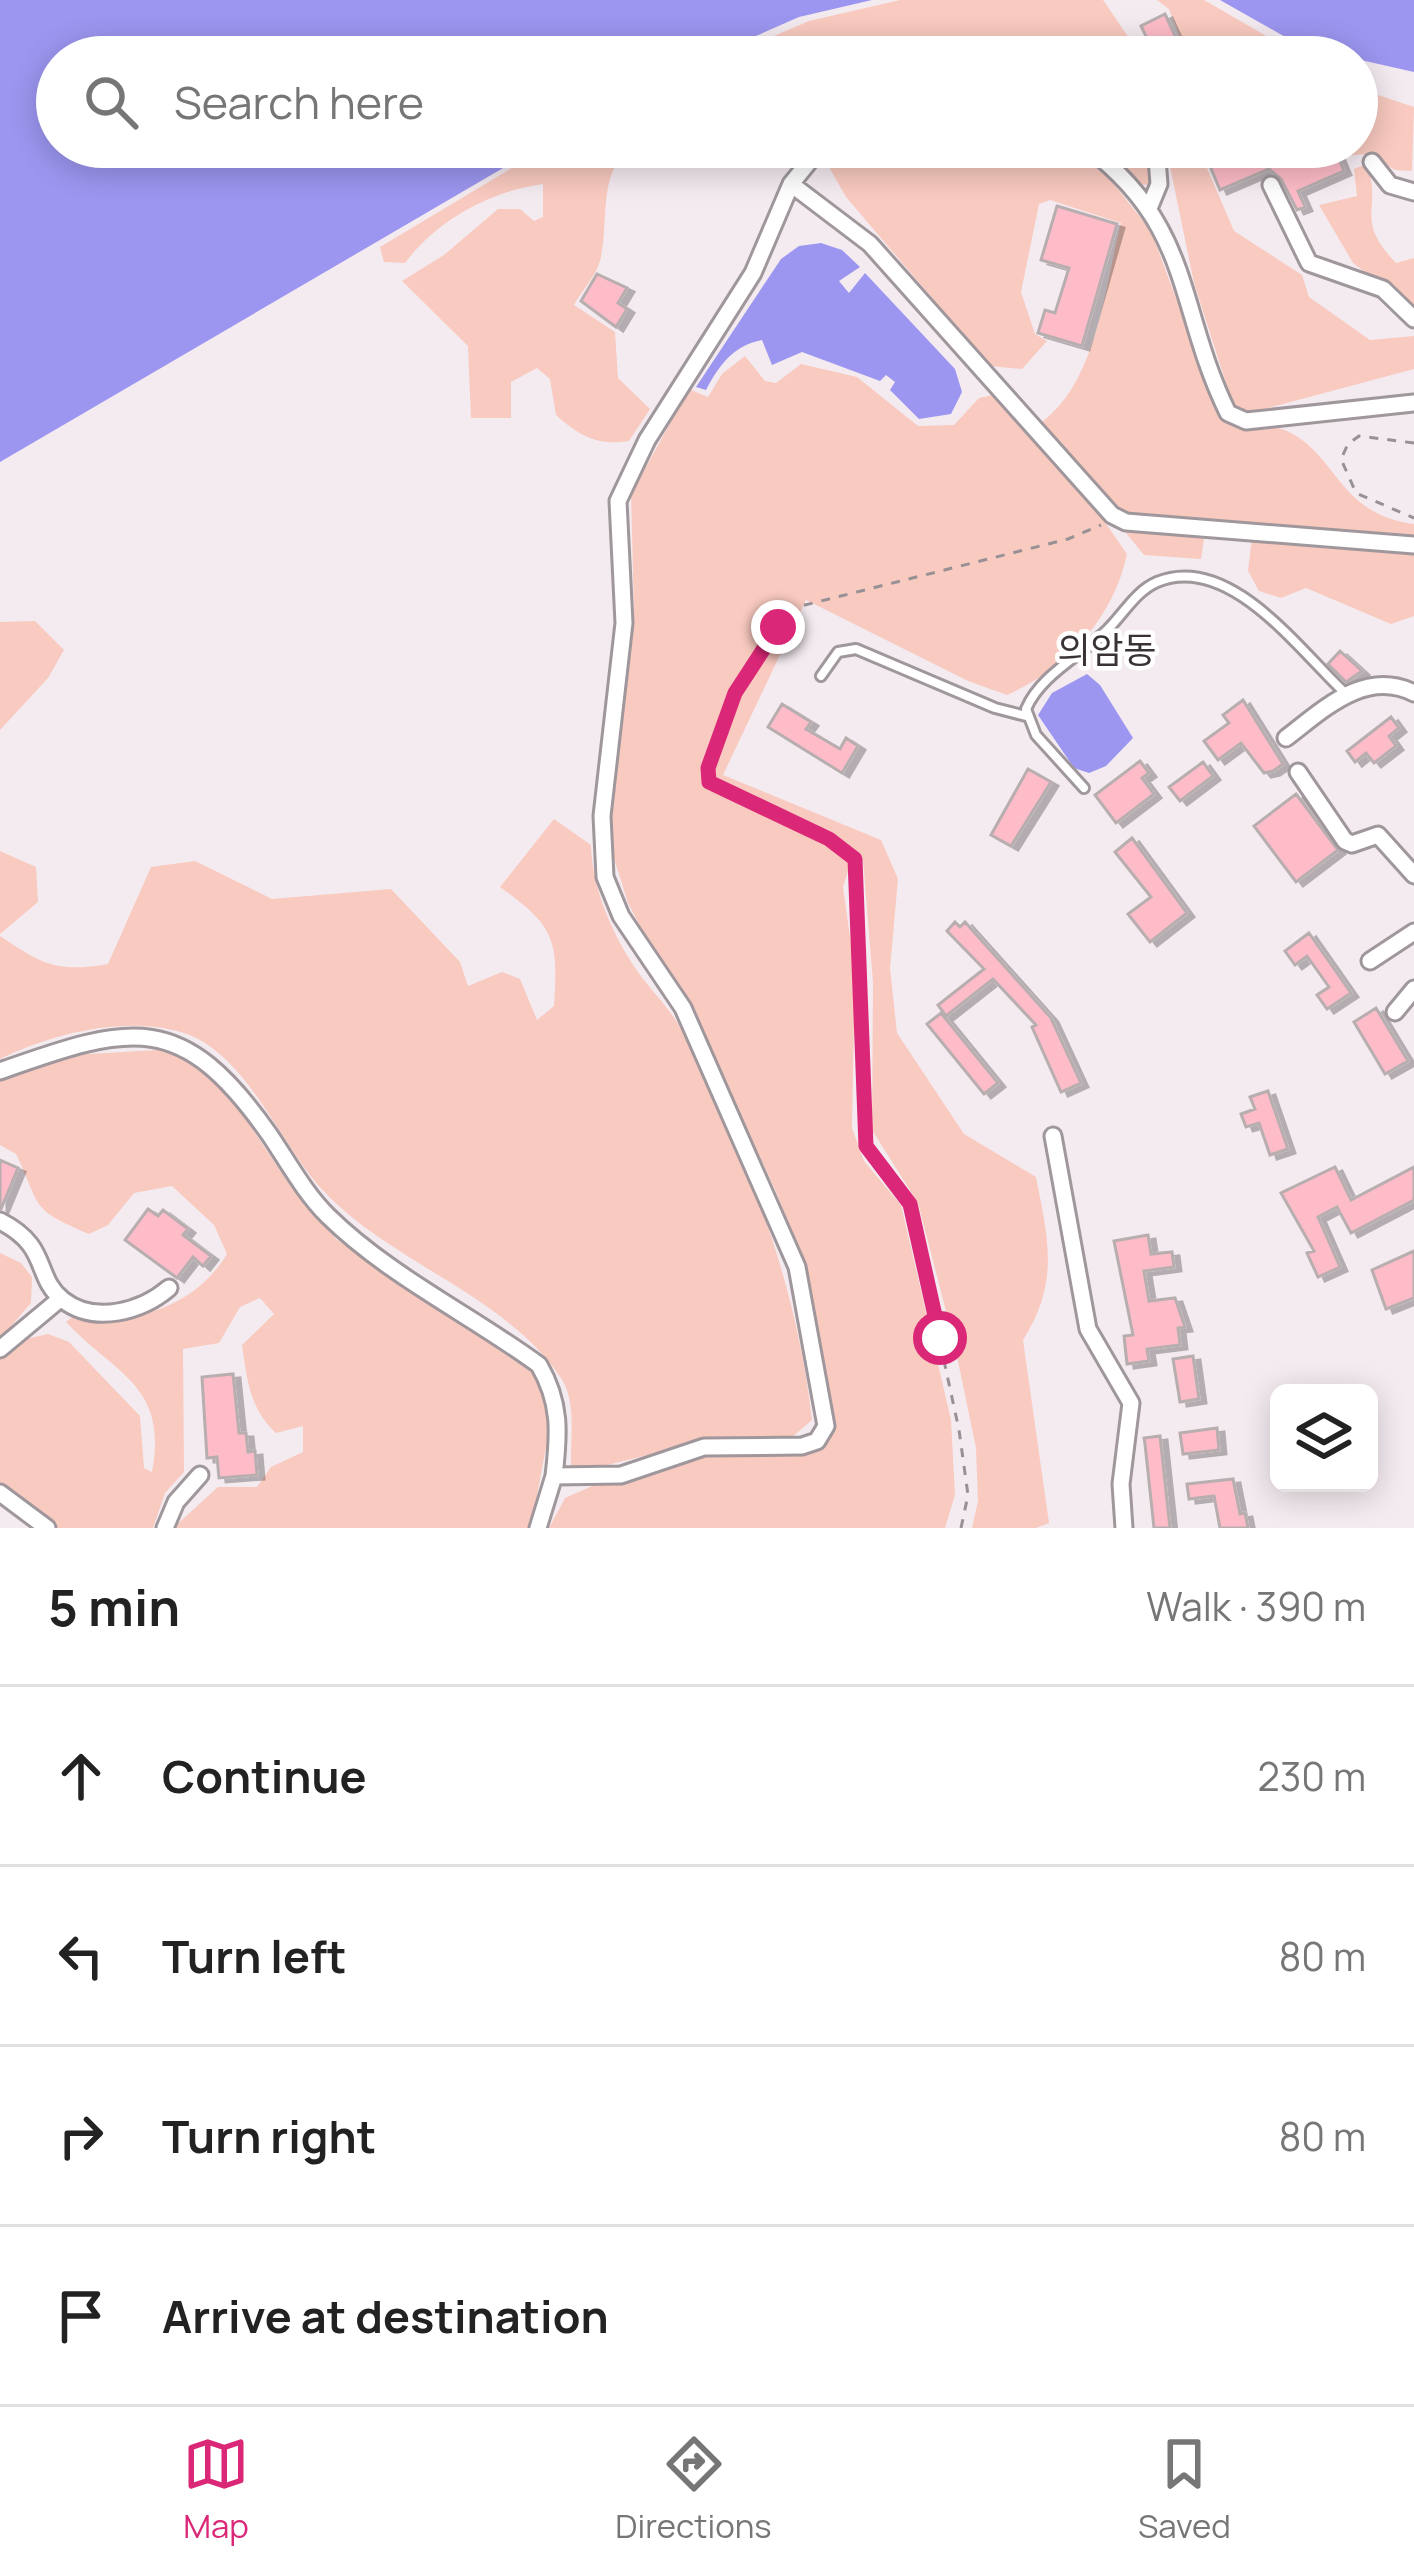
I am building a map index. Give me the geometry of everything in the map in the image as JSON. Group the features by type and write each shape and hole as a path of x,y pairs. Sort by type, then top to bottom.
{"street":[{"path":"554,1476 621,1475 704,1447 802,1446 817,1441 826,1426 797,1267 682,1009 622,916 605,878 602,816 624,623 618,501 647,440 753,273 791,184 804,168"},
{"path":"1109,168 1150,206 1180,264 1222,400 1236,418 1414,403"},
{"path":"1150,206 1159,184 1158,168"},
{"path":"1377,168 1390,185 1414,192"},
{"path":"791,184 870,244 1100,503 1126,522 1414,545"},
{"path":"1271,185 1310,263 1382,289 1414,319"},
{"path":"1286,738 1346,694 1375,685 1400,686 1414,693"},
{"path":"1298,772 1345,841 1352,844 1378,835 1414,875"},
{"path":"1370,961 1414,932"},
{"path":"1395,1012 1414,989"},
{"path":"0,1071 85,1042 137,1037 185,1047 212,1063 240,1093 327,1214 358,1242 539,1365 555,1394 559,1427 554,1476 538,1528"},
{"path":"1053,1136 1088,1329 1131,1403 1121,1484 1124,1528"},
{"path":"0,1221 37,1248 60,1298 77,1307 118,1312 151,1304 169,1288"},
{"path":"0,1349 60,1298"},
{"path":"165,1528 176,1502 200,1475"},
{"path":"0,1493 47,1528"}],"lane":[{"path":"1026,716 1031,697 1145,589 1187,577 1235,592 1346,694"},
{"path":"821,676 838,652 856,649 995,709 1026,716 1053,759 1084,788"}],"path":[{"path":"1414,443 1359,436 1341,459 1357,494 1414,518"},
{"path":"961,1528 968,1495 959,1430 910,1204 866,1146 855,859 829,839 715,788 708,768 752,661 796,607 1126,522"}],"shaded area":[{"path":"0,0 872,0 799,17 756,36 36,36 36,168 503,168 0,462"},
{"path":"900,0 1103,0 1128,36 774,36 809,21"},
{"path":"1157,0 1204,0 1267,36 1180,36 1169,9"},
{"path":"1220,0 1414,0 1414,72 1378,64 1378,36 1284,36"},
{"path":"1378,95 1414,107 1412,171 1395,170 1378,160"},
{"path":"512,168 614,168 599,264 574,305 615,332 618,378 650,409 629,441 598,441 564,422 556,415 550,379 537,368 511,382 511,418 471,418 468,346 402,281 444,255 498,209 520,209 534,221 543,217 543,184 504,193 466,210 405,263 384,262 380,247"},
{"path":"830,168 1095,168 1109,178 1151,231 1219,414 1237,424 1280,429 1305,442 1369,509 1414,524 1414,541 1116,511 1042,422 1061,404 1087,358 1121,223 1050,200 1039,204 1021,292 1035,334 1047,341 1022,369 990,366 846,197"},
{"path":"1119,168 1150,168 1149,185 1137,184"},
{"path":"1170,168 1207,168 1234,231 1302,275 1309,297 1370,340 1414,336 1414,369 1246,414 1234,408 1194,283"},
{"path":"1368,168 1372,224 1383,248 1396,263 1414,258 1414,309 1353,263 1319,205 1357,196 1354,169"},
{"path":"821,243 842,250 860,267 839,281 849,293 865,273 955,369 962,392 951,414 919,419 890,390 895,382 886,375 880,381 802,352 772,365 762,340 728,358 706,390 696,387 781,259 799,246"},
{"path":"745,356 765,381 776,383 801,364 857,377 918,426 954,425 979,398 993,395 1089,499 1127,554 1111,600 1084,639 1049,671 1007,695 968,681 806,600 723,775 881,840 898,879 890,968 897,1033 964,1134 1036,1177 1048,1261 1042,1300 1023,1340 1049,1523 1036,1528 972,1528 978,1501 976,1448 954,1342 918,1203 872,1130 873,982 863,860 854,853 843,887 855,972 852,1128 864,1161 901,1205 951,1420 955,1495 945,1528 549,1528 565,1498 599,1483 707,1454 824,1448 834,1415 804,1264 776,1192 688,1001 653,951 628,903 613,855 611,799 634,611 631,494 689,389 708,397 722,374"},
{"path":"1130,528 1205,531 1201,559 1144,555 1126,533"},
{"path":"1252,538 1414,554 1414,616 1391,624 1306,588 1281,598 1259,591 1248,571"},
{"path":"35,621 64,650 48,678 0,730 0,622"},
{"path":"1087,674 1100,685 1133,738 1106,766 1089,773 1074,768 1038,715 1052,693"},
{"path":"554,819 591,845 595,878 612,928 682,1031 747,1172 781,1268 804,1368 812,1420 791,1438 713,1439 591,1469 571,1467 569,1398 561,1378 537,1348 477,1299 346,1212 303,1166 244,1080 208,1045 165,1028 116,1026 67,1034 0,1059 0,936 50,964 108,964 151,867 195,861 272,899 391,889 460,962 468,986 502,972 520,979 537,1020 554,1006 550,937 533,913 500,887"},
{"path":"0,851 36,867 38,902 0,934"},
{"path":"157,1050 193,1061 225,1088 291,1187 336,1239 537,1376 551,1420 531,1528 173,1528 218,1487 257,1487 271,1467 303,1452 303,1426 276,1433 251,1393 242,1345 274,1314 260,1298 240,1307 219,1343 183,1349 184,1472 165,1493 153,1528 54,1528 0,1485 0,1357 26,1339 48,1334 69,1342 140,1416 144,1468 152,1472 155,1443 145,1401 120,1370 66,1322 74,1316 119,1318 161,1309 198,1288 227,1254 214,1225 172,1186 134,1193 108,1225 89,1234 46,1212 16,1154 0,1145 0,1081 72,1055"},
{"path":"0,1253 21,1263 32,1277 31,1303 0,1339"}],"building":[{"path":"1165,14 1175,36 1146,36 1141,26"},
{"path":"1211,168 1343,168 1344,171 1298,191 1305,207 1297,210 1281,179 1269,169 1220,190"},
{"path":"1057,206 1117,224 1082,346 1038,333 1045,310 1055,313 1069,268 1041,260"},
{"path":"597,274 627,288 618,303 627,309 616,327 581,301"},
{"path":"1340,651 1362,671 1346,682 1328,664"},
{"path":"1243,700 1283,764 1273,771 1264,773 1241,743 1218,760 1204,741 1229,723 1223,715"},
{"path":"782,704 811,722 806,729 840,749 846,738 858,746 842,773 768,727"},
{"path":"1391,717 1399,728 1389,736 1396,746 1374,763 1366,753 1355,762 1347,751"},
{"path":"1140,761 1149,773 1142,778 1154,794 1116,823 1095,795"},
{"path":"1203,762 1213,776 1180,801 1169,787"},
{"path":"1028,769 1051,782 1011,846 991,835"},
{"path":"1296,794 1338,850 1296,882 1254,826"},
{"path":"1132,838 1187,913 1150,942 1128,914 1151,897 1115,852"},
{"path":"955,922 960,927 965,922 1051,1018 1081,1083 1061,1092 1032,1027 1036,1025 993,979 946,1016 938,1005 984,969 947,931"},
{"path":"1309,933 1351,993 1327,1009 1317,995 1329,987 1307,956 1295,965 1285,951"},
{"path":"1376,1008 1408,1061 1385,1074 1354,1022"},
{"path":"941,1013 998,1083 984,1094 927,1024"},
{"path":"1268,1091 1288,1149 1270,1155 1259,1123 1246,1127 1241,1114 1255,1109 1250,1097"},
{"path":"0,1160 18,1168 1,1209 0,1209"},
{"path":"1335,1167 1351,1200 1414,1167 1414,1200 1351,1233 1337,1207 1318,1217 1340,1267 1318,1277 1307,1253 1314,1251 1281,1193"},
{"path":"148,1209 158,1216 163,1210 188,1229 183,1235 211,1256 203,1266 193,1257 177,1278 125,1240"},
{"path":"1148,1235 1151,1254 1172,1252 1174,1267 1144,1271 1149,1301 1175,1298 1185,1327 1178,1328 1180,1345 1147,1349 1149,1361 1127,1364 1124,1336 1133,1335 1114,1241"},
{"path":"1414,1251 1414,1298 1386,1309 1372,1270"},
{"path":"1193,1356 1199,1399 1180,1402 1173,1359"},
{"path":"233,1374 239,1433 246,1433 248,1452 255,1451 257,1475 219,1478 217,1457 207,1458 202,1377"},
{"path":"1217,1428 1219,1450 1183,1454 1180,1433"},
{"path":"1160,1436 1170,1528 1154,1528 1144,1438"},
{"path":"1233,1479 1248,1528 1220,1528 1214,1496 1189,1499 1187,1484"}],"district":[{"name":"의암동","path":"1107,650"}],"route":[{"path":"778,627 735,693 708,768 709,782 829,839 855,859 866,1146 910,1204 940,1338"}]}
